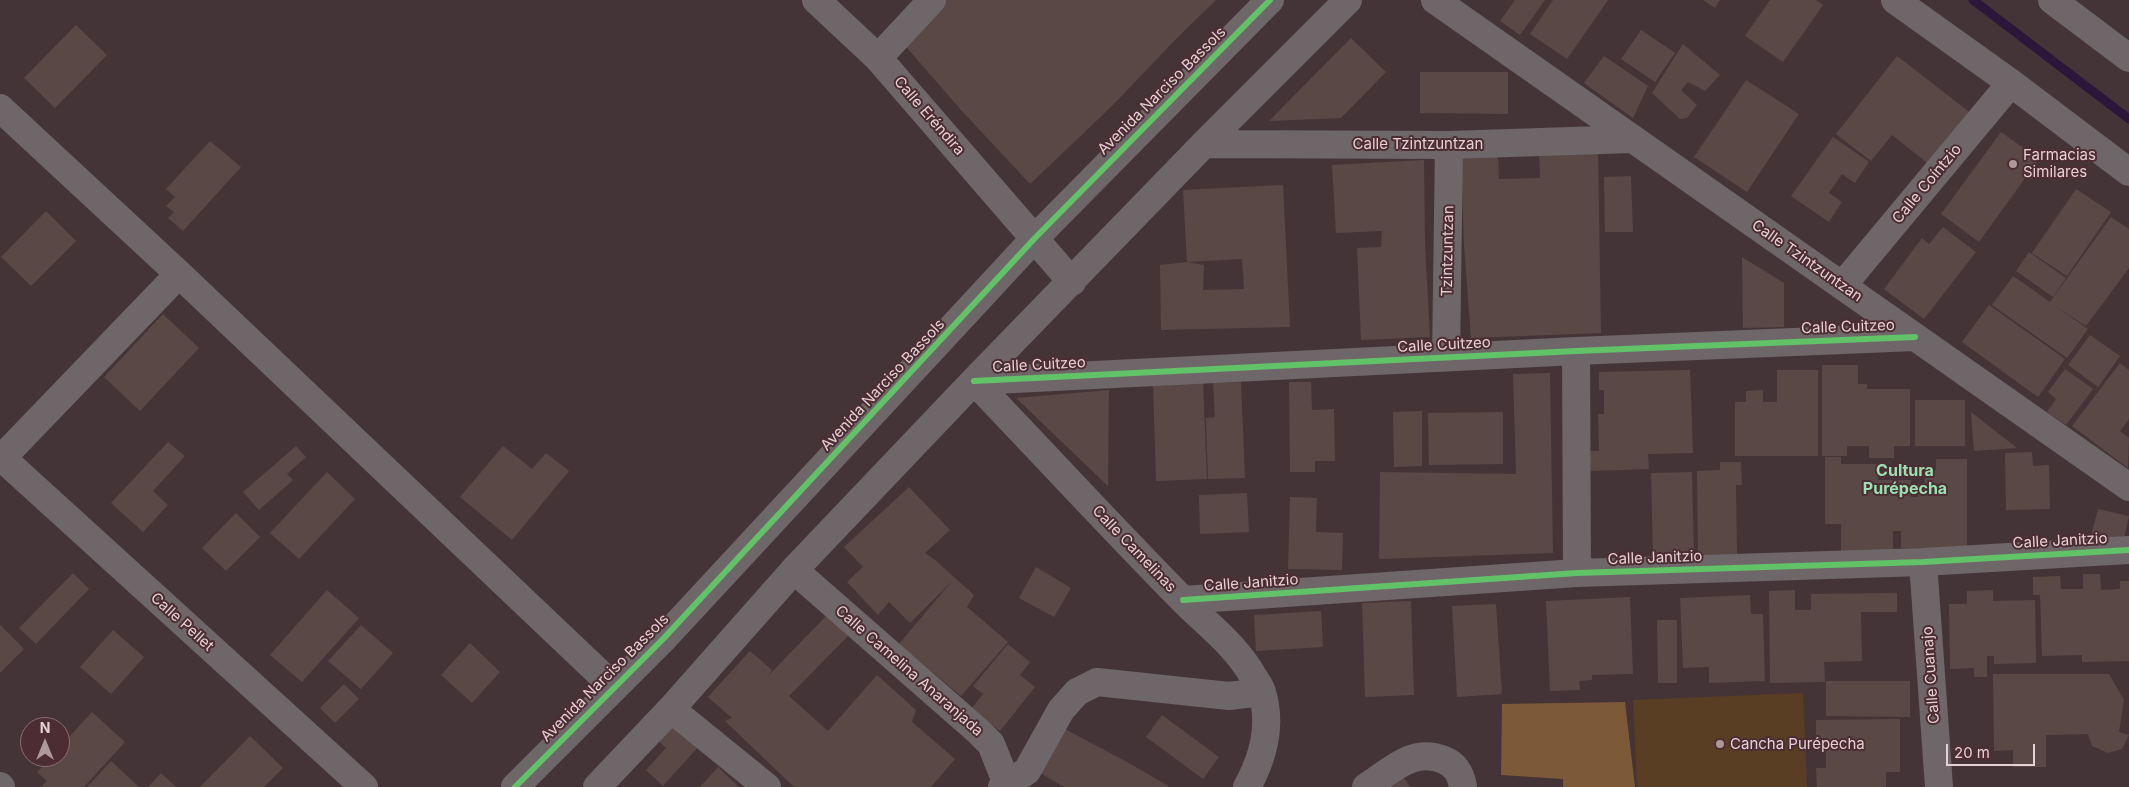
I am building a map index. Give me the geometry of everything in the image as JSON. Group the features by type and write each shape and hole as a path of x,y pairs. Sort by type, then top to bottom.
{"street":[{"name":"Calle Eréndira","path":"816,0 878,58 1072,282"},
{"path":"878,58 932,0"},
{"name":"Avenida Narciso Bassols","path":"515,787 664,638 1035,238 1270,0"},
{"path":"596,787 671,709 794,570 974,381 1204,144 1348,0"},
{"name":"Calle Tzintzuntzan","path":"1435,0 2129,487"},
{"path":"1895,0 2012,83 2129,172"},
{"path":"2052,0 2077,8 2129,58"},
{"name":"Calle Coíntzio","path":"1842,286 2012,83"},
{"path":"0,108 179,274 614,687"},
{"name":"Calle Tzintzuntzan","path":"1204,144 1449,145 1632,139"},
{"name":"Tzintzuntzan","path":"1446,357 1449,145"},
{"path":"1,458 179,274"},
{"name":"Calle Cuitzeo","path":"974,381 1446,357 1915,337"},
{"path":"1576,351 1577,573"},
{"name":"Calle Camelinas","path":"974,381 1183,600 1237,650 1262,692 1266,725 1265,746 1256,771 1247,787"},
{"name":"Calle Pellet","path":"1,458 364,787"},
{"name":"Calle Janitzio","path":"1183,600 1577,573 1923,562 2129,550"},
{"name":"Calle Cuanajo","path":"1923,562 1939,787"},
{"name":"Calle Camelina Anaranjada","path":"794,570 991,744 1005,785"},
{"path":"1005,785 1027,771 1061,710 1077,692 1098,682 1229,696 1262,692"},
{"path":"671,709 767,787"},
{"path":"1366,787 1411,757 1432,755 1452,763 1461,776 1463,787"}],"shaded area":[{"name":"Cancha Purépecha","path":"1803,693 1807,787 1637,787 1633,700"},
{"path":"1625,702 1635,787 1563,787 1563,779 1501,775 1502,704"}],"building":[{"path":"946,0 1216,0 1111,107 1030,184 961,110 902,42"},
{"path":"1515,0 1545,0 1520,35 1500,21"},
{"path":"1553,0 1608,0 1567,59 1530,34"},
{"path":"1703,0 1720,0 1715,8"},
{"path":"1770,0 1816,0 1823,5 1783,62 1745,36"},
{"path":"76,25 107,55 55,108 24,78"},
{"path":"1641,30 1675,53 1655,82 1621,59"},
{"path":"1351,38 1386,72 1341,118 1269,121"},
{"path":"1683,44 1720,75 1705,91 1688,82 1681,90 1697,105 1687,118 1680,119 1652,93"},
{"path":"1604,56 1648,86 1633,118 1584,83"},
{"path":"1897,56 1972,114 1931,166 1892,135 1871,161 1836,134"},
{"path":"1420,72 1508,72 1508,114 1420,113"},
{"path":"1746,80 1799,114 1747,192 1694,157"},
{"path":"2001,132 2039,159 1979,242 1941,214"},
{"path":"1833,137 1869,162 1855,183 1842,174 1829,193 1842,202 1829,222 1791,196"},
{"path":"210,141 241,167 183,231 168,218 174,212 166,206 175,197 166,189"},
{"path":"1598,151 1601,333 1471,338 1464,245 1461,157 1498,155 1499,179 1540,178 1539,153"},
{"path":"1424,160 1425,244 1430,337 1361,340 1357,248 1381,247 1382,231 1336,233 1332,165"},
{"path":"1631,176 1633,232 1605,232 1604,177"},
{"path":"1283,185 1290,327 1161,330 1160,265 1187,262 1183,190","holes":["1242,259 1244,289 1203,290 1204,265 1187,262"]},
{"path":"2076,189 2111,212 2067,276 2032,253"},
{"path":"46,211 76,241 31,286 1,257"},
{"path":"2111,217 2129,229 2129,268 2086,326 2055,306 2088,329 2067,358 1992,305 2013,276 2050,302"},
{"path":"1943,227 1976,252 1924,319 1884,289 1922,238 1929,244"},
{"path":"2029,252 2066,278 2053,297 2016,271"},
{"path":"1742,257 1784,283 1784,327 1743,328"},
{"path":"1989,305 2065,359 2038,397 1962,342"},
{"path":"163,314 199,348 140,411 104,377"},
{"path":"2090,335 2120,356 2098,387 2068,365"},
{"path":"2120,363 2129,370 2129,419 2120,431 2129,438 2128,468 2072,426"},
{"path":"1822,365 1858,365 1858,384 1867,384 1867,389 1910,389 1910,446 1894,446 1894,458 1869,458 1869,446 1847,446 1847,456 1822,456"},
{"path":"2065,369 2093,389 2066,425 2047,412 2056,399 2048,392"},
{"path":"1690,370 1693,453 1648,454 1649,469 1590,471 1590,451 1599,451 1598,414 1604,414 1604,390 1599,390 1599,372"},
{"path":"1777,370 1818,370 1818,456 1735,456 1735,402 1746,402 1746,391 1763,390 1763,402 1777,402"},
{"path":"1550,373 1553,553 1379,559 1380,472 1516,474 1513,374"},
{"path":"1203,382 1207,479 1156,481 1153,384"},
{"path":"1241,382 1245,478 1208,479 1206,418 1215,417 1213,383"},
{"path":"1289,382 1311,382 1312,410 1334,409 1335,461 1315,461 1315,472 1290,472"},
{"path":"1109,390 1108,486 1016,398"},
{"path":"1915,400 1965,400 1965,446 1915,446"},
{"path":"1422,411 1422,466 1394,467 1393,412"},
{"path":"1503,412 1503,464 1429,465 1428,413"},
{"path":"1971,412 2017,448 1974,451"},
{"path":"168,442 185,456 153,491 168,505 143,532 111,503"},
{"path":"296,446 306,457 287,474 293,480 259,510 243,492"},
{"path":"503,446 532,469 546,453 569,471 512,540 460,497"},
{"path":"2032,452 2033,466 2049,465 2050,509 2006,510 2005,453"},
{"path":"1825,457 1841,457 1841,464 1878,464 1878,480 1911,480 1911,497 1918,497 1918,484 1925,484 1924,470 1936,470 1936,459 1967,459 1967,548 1901,548 1901,531 1893,531 1893,552 1841,552 1841,524 1825,524"},
{"path":"1720,462 1741,462 1742,485 1736,485 1737,555 1698,556 1697,471 1720,470"},
{"path":"327,472 355,499 299,559 270,533"},
{"path":"1692,472 1694,555 1653,556 1651,473"},
{"path":"909,487 950,530 925,553 974,595 967,607 1008,642 961,696 899,644 952,581 910,623 889,602 878,615 847,582 863,567 844,547"},
{"path":"1247,493 1249,532 1200,534 1199,495"},
{"path":"1290,497 1317,498 1316,532 1343,533 1342,570 1288,569"},
{"path":"2098,509 2129,516 2122,547 2090,539"},
{"path":"236,513 260,537 226,571 202,548"},
{"path":"1036,567 1071,588 1054,617 1019,598"},
{"path":"73,573 89,589 36,644 19,628"},
{"path":"2083,574 2100,574 2101,590 2120,589 2120,581 2129,581 2129,661 2082,662 2082,655 2042,656 2040,595 2033,595 2033,577 2060,576 2061,589 2083,589"},
{"path":"327,590 359,618 302,682 270,655"},
{"path":"1795,590 1795,610 1811,610 1811,594 1897,593 1897,612 1861,612 1862,661 1824,662 1825,682 1770,683 1769,591"},
{"path":"1993,590 1993,601 2035,600 2036,663 1994,664 1994,656 1987,656 1987,677 1974,677 1974,668 1950,669 1949,604 1967,604 1967,591"},
{"path":"1750,595 1751,614 1763,614 1765,681 1709,683 1709,667 1683,668 1680,598"},
{"path":"1630,597 1633,674 1592,675 1592,680 1579,681 1580,690 1550,691 1546,601"},
{"path":"1411,601 1414,695 1365,697 1362,603"},
{"path":"1496,604 1502,694 1457,697 1452,606"},
{"path":"1321,611 1323,647 1256,651 1254,615"},
{"path":"827,615 848,636 789,696 828,731 877,675 916,710 912,722 955,759 931,787 794,787 725,721 732,718 708,697 750,651 772,670 768,676"},
{"path":"1657,620 1677,620 1677,683 1658,683"},
{"path":"0,625 24,649 0,673"},
{"path":"361,625 393,653 361,689 328,661"},
{"path":"113,630 144,657 111,694 80,667"},
{"path":"470,643 500,672 472,703 441,675"},
{"path":"1008,644 1030,662 1020,675 1035,687 1000,731 971,709 983,694 973,686"},
{"path":"1993,674 2109,674 2124,700 2119,732 2129,735 2122,749 2108,753 2092,746 2088,734 2046,735 2046,767 2013,767 2013,750 1994,751"},
{"path":"1826,681 1910,681 1910,717 1826,716"},
{"path":"344,684 359,699 335,723 320,708"},
{"path":"92,712 125,742 84,787 41,787 47,781 37,772 42,767 70,767 70,736"},
{"path":"1162,715 1219,757 1203,779 1146,737"},
{"path":"671,718 700,745 663,786 646,770 666,748 654,737"},
{"path":"1900,719 1900,772 1886,772 1886,787 1817,787 1816,768 1826,768 1826,749 1816,750 1816,720"},
{"path":"1061,727 1170,787 1064,787 1037,771"},
{"path":"250,736 283,768 264,787 200,787"},
{"path":"111,761 139,787 87,787"},
{"path":"718,767 739,787 700,787"},
{"path":"161,773 176,787 148,787"},
{"path":"1402,775 1410,787 1383,787"}],"waterway":[{"path":"1973,0 2129,119"}],"cycle path":[{"path":"515,787 664,638 1035,238 1270,0"},
{"path":"974,381 1576,351 1915,337"},
{"path":"1183,600 1577,573 1923,562 2129,550"}],"place":[{"name":"Farmacias Similares","path":"2013,164"},
{"name":"Cancha Purépecha","path":"1720,744"}],"district":[{"name":"Cultura Purépecha","path":"1905,480"}]}
